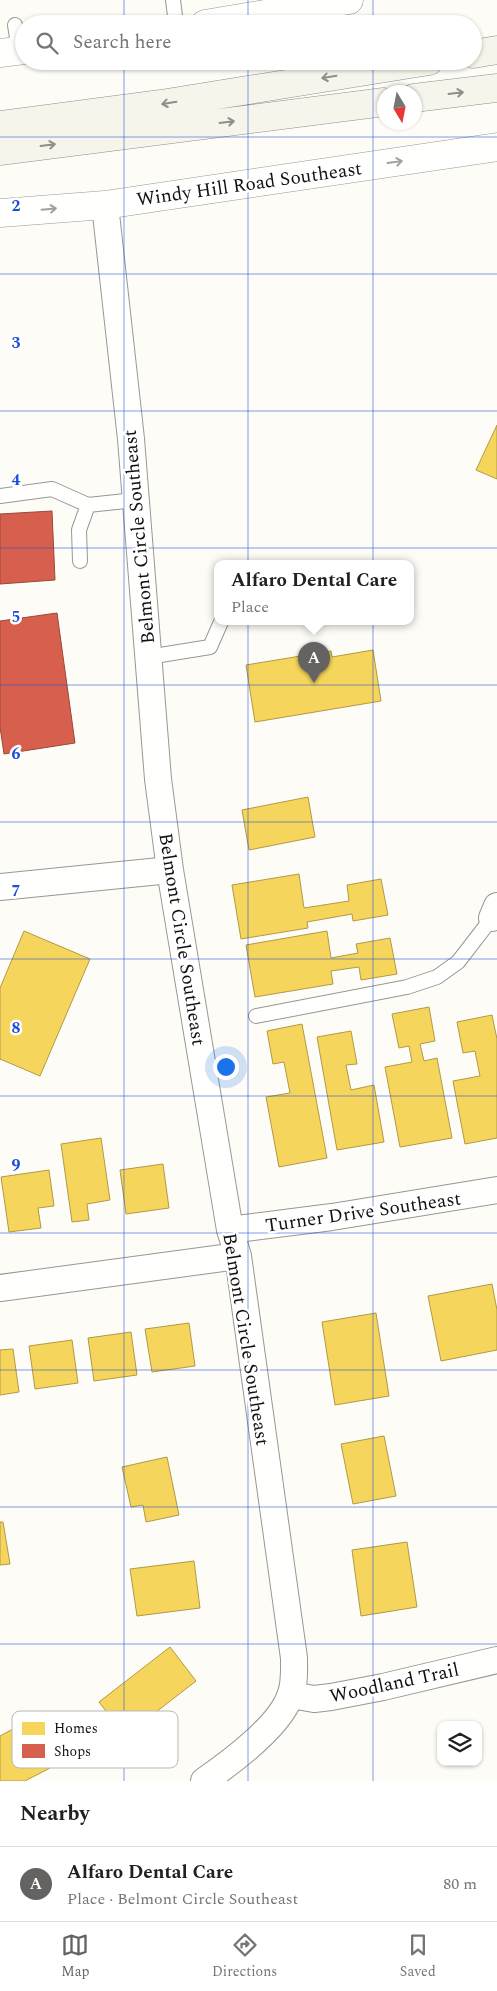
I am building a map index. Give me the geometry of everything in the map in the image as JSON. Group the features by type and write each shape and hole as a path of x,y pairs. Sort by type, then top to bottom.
{"main road":[{"path":"482,52 497,50"},
{"path":"0,125 161,104 373,70"},
{"path":"422,97 497,88"},
{"path":"0,151 377,103"}],"street":[{"path":"253,15 312,4 349,0"},
{"name":"Windy Hill Road Southeast","path":"0,213 105,204 497,147"},
{"name":"Belmont Circle Southeast","path":"105,204 131,439 158,779 170,870 230,1230 238,1256 294,1658 291,1695 284,1711 272,1726 204,1781"},
{"path":"0,886 170,870"},
{"name":"Turner Drive Southeast","path":"230,1230 332,1217 497,1190"},
{"path":"0,1288 238,1256"},
{"name":"Woodland Trail","path":"291,1695 314,1699 331,1697 497,1660"}],"lane":[{"path":"173,0 175,15"},
{"path":"0,496 52,489 88,505 135,500"},
{"path":"80,560 79,530 88,505"},
{"path":"148,657 210,648 220,625"},
{"path":"256,1016 406,987 437,977 458,962 495,915"}],"building: Homes":[{"path":"497,425 497,479 476,470"},
{"path":"373,650 381,701 255,722 246,665 331,651 332,657"},
{"path":"308,797 315,837 249,850 242,810"},
{"path":"299,874 304,908 349,901 347,885 381,879 388,915 353,921 352,914 307,922 308,928 241,939 232,885"},
{"path":"24,931 90,959 40,1076 0,1059 0,988"},
{"path":"327,931 331,958 358,953 356,944 390,938 397,974 361,980 359,967 331,971 333,984 255,997 246,945"},
{"path":"429,1007 435,1041 420,1044 424,1061 437,1058 452,1138 400,1147 385,1067 412,1062 409,1046 399,1048 392,1014"},
{"path":"492,1015 497,1039 497,1138 465,1144 453,1081 480,1076 475,1051 463,1053 457,1022"},
{"path":"302,1024 327,1158 279,1167 266,1097 290,1093 284,1062 273,1064 267,1031"},
{"path":"351,1031 357,1064 346,1065 351,1090 374,1085 384,1142 337,1150 317,1037"},
{"path":"101,1138 110,1200 87,1204 89,1220 72,1222 61,1144"},
{"path":"163,1164 169,1208 126,1214 120,1170"},
{"path":"49,1170 54,1206 38,1208 41,1228 9,1232 1,1177"},
{"path":"492,1284 497,1310 497,1350 441,1361 428,1296"},
{"path":"376,1313 389,1396 335,1405 322,1322"},
{"path":"189,1323 195,1366 152,1372 145,1329"},
{"path":"131,1332 137,1375 94,1381 88,1338"},
{"path":"72,1340 78,1383 35,1389 29,1346"},
{"path":"13,1349 19,1392 0,1395 0,1350"},
{"path":"384,1436 396,1496 353,1504 341,1444"},
{"path":"167,1457 179,1515 146,1522 143,1505 131,1507 122,1467"},
{"path":"0,1522 3,1522 10,1564 0,1565"},
{"path":"407,1542 417,1607 361,1616 352,1550"},
{"path":"194,1561 200,1608 137,1616 130,1569"},
{"path":"170,1647 196,1681 157,1711 106,1711 99,1702"},
{"path":"12,1730 12,1768 50,1768 25,1781 0,1781 0,1736"}],"building: Shops":[{"path":"52,511 55,580 0,584 0,514"},
{"path":"57,613 75,743 4,754 0,727 0,621"}],"place":[{"name":"Alfaro Dental Care","path":"314,683"}]}
